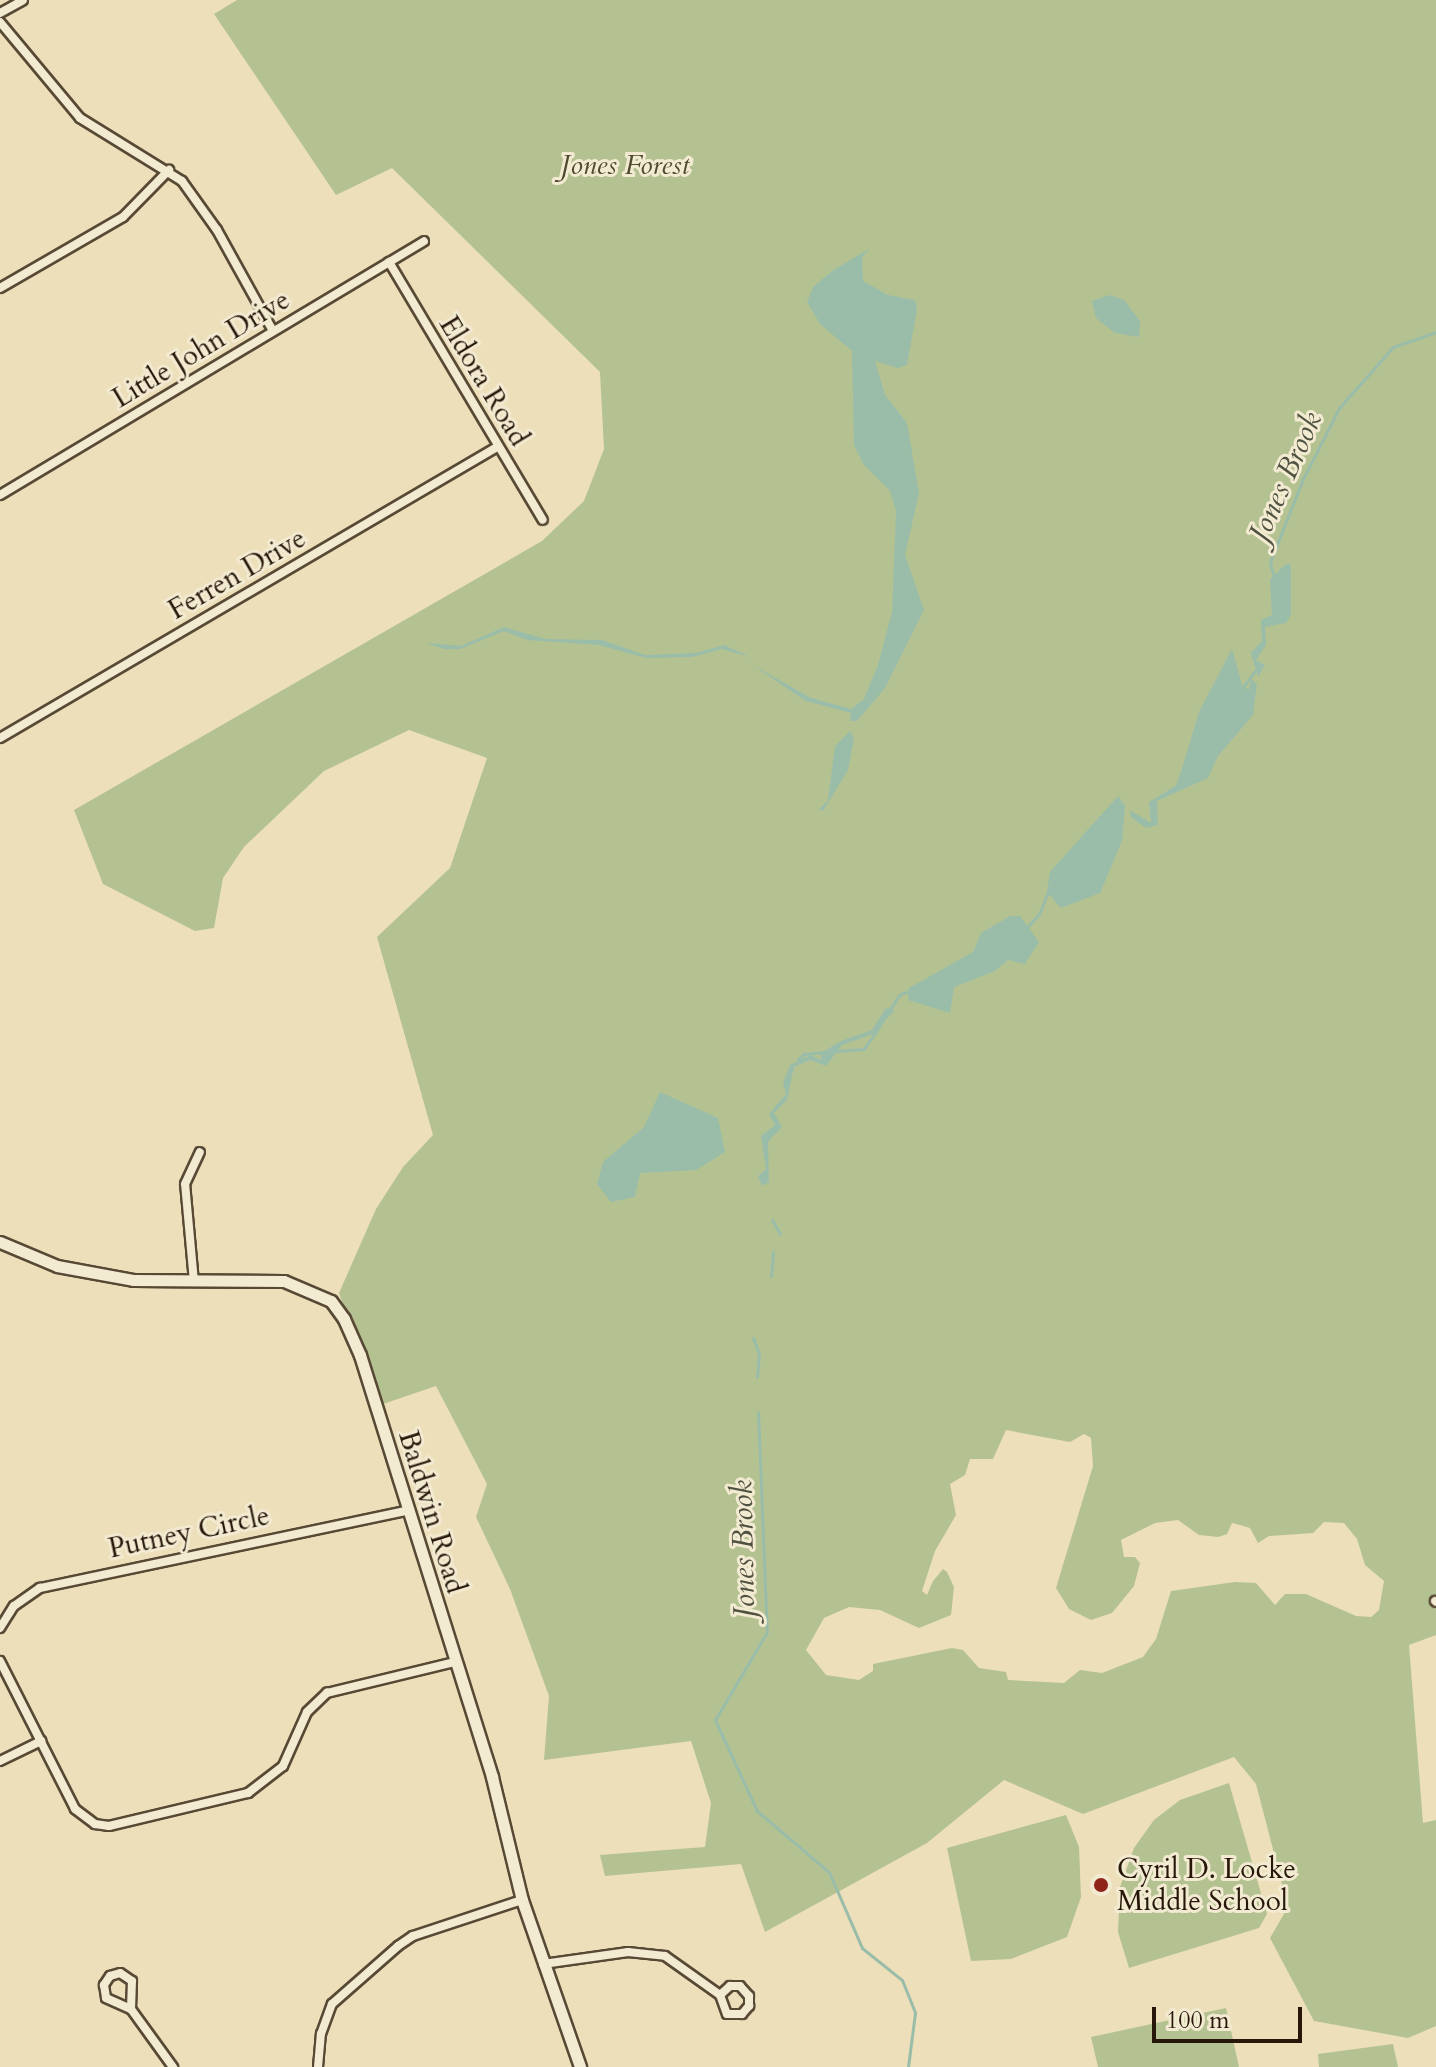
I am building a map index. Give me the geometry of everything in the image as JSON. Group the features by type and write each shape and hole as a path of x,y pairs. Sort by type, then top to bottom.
{"street":[{"path":"0,13 23,0"},
{"path":"0,22 80,118 169,170 196,197 273,331"},
{"path":"0,288 123,217 169,170"},
{"name":"Little John Drive","path":"0,495 424,241"},
{"name":"Eldora Road","path":"389,262 543,520"},
{"name":"Ferren Drive","path":"0,738 497,447"},
{"path":"194,1283 185,1184 187,1169 200,1152"},
{"name":"Baldwin Road","path":"0,1242 78,1270 194,1283 284,1281 331,1301 360,1355 405,1511 492,1777 522,1900 580,2067"},
{"name":"Putney Circle","path":"0,1628 14,1606 40,1588 405,1511"},
{"path":"0,1661 75,1809 95,1824 119,1825 263,1786 283,1766 307,1712 327,1693 454,1662"},
{"path":"0,1761 41,1741"},
{"path":"318,2067 321,2034 332,2004 398,1946 413,1936 522,1900"},
{"path":"543,1964 646,1952 665,1956 720,1995"},
{"path":"131,2009 132,1981 120,1973 110,1976 104,1985 106,1998 131,2009 173,2067"}],"green space":[{"name":"Jones Forest","path":"237,0 1436,0 1436,1635 1409,1645 1423,1823 1436,1820 1436,2026 1408,2038 1314,2021 1270,1938 1288,1907 1256,1784 1234,1757 1083,1814 1004,1780 927,1843 765,1932 741,1864 605,1876 600,1855 705,1847 711,1803 691,1741 544,1760 549,1696 510,1589 476,1517 487,1484 436,1386 380,1405 339,1293 376,1209 403,1167 433,1135 377,937 450,868 487,758 409,730 324,771 244,847 223,878 214,928 195,931 103,884 74,810 542,541 584,501 604,449 600,372 392,168 336,195 214,14","holes":["1006,1430 1070,1442 1084,1434 1091,1438 1093,1466 1056,1588 1069,1609 1091,1620 1112,1613 1134,1586 1140,1563 1135,1557 1124,1557 1121,1540 1155,1523 1178,1520 1199,1535 1218,1537 1227,1534 1232,1523 1240,1525 1250,1528 1258,1543 1269,1536 1313,1533 1324,1522 1344,1523 1357,1539 1365,1565 1384,1581 1379,1610 1371,1617 1356,1616 1306,1594 1285,1594 1275,1605 1256,1583 1235,1582 1171,1591 1156,1639 1143,1657 1102,1673 1080,1670 1064,1683 1008,1680 1006,1672 979,1668 963,1650 952,1648 873,1664 873,1671 859,1680 826,1675 806,1650 824,1618 849,1607 880,1610 919,1628 951,1615 954,1587 947,1572 943,1569 927,1595 922,1591 935,1551 956,1515 950,1484 965,1475 970,1459 993,1459"]},
{"path":"1229,1783 1267,1914 1259,1928 1129,1968 1118,1932 1120,1887 1134,1848 1154,1820 1180,1800"},
{"path":"1066,1815 1079,1847 1081,1897 1067,1937 1011,1959 971,1961 947,1848"},
{"path":"1226,2008 1239,2067 1098,2067 1091,2037"},
{"path":"1393,2044 1398,2067 1319,2067 1318,2054"}],"shaded area":[{"path":"869,249 862,258 863,281 888,295 915,300 917,309 907,365 898,368 875,361 885,395 907,423 919,493 905,555 924,610 885,688 857,721 850,721 851,713 806,701 751,664 811,698 851,709 864,699 878,665 892,612 896,511 890,491 864,465 854,445 852,351 820,324 807,302 813,287 832,271"},
{"path":"1110,295 1124,300 1140,321 1139,337 1115,333 1096,318 1092,301"},
{"path":"1286,564 1291,565 1291,615 1286,623 1265,627 1266,645 1256,660 1265,665 1258,677 1251,653 1262,641 1261,620 1272,615 1270,579"},
{"path":"504,627 546,639 602,640 645,655 696,653 724,645 750,657 722,649 692,657 646,658 599,645 527,640 504,631 460,649 444,649 427,643 461,646"},
{"path":"1232,649 1243,688 1249,689 1251,679 1257,684 1253,715 1218,756 1208,778 1157,801 1158,825 1146,828 1131,817 1130,810 1151,823 1149,802 1177,785 1199,712"},
{"path":"850,731 854,739 848,770 823,811 819,809 828,800 835,746"},
{"path":"1118,796 1125,806 1122,841 1100,893 1061,908 1047,892 1050,872"},
{"path":"1010,916 1020,916 1039,942 1025,964 1008,960 995,971 954,987 950,1013 908,1000 909,988 973,952 981,933"},
{"path":"886,1008 895,1010 873,1034 842,1045 826,1066 810,1060 794,1067 787,1100 774,1113 782,1127 768,1142 769,1182 762,1186 758,1176 766,1169 761,1136 775,1125 769,1114 786,1094 783,1083 790,1065 811,1055 821,1060 821,1053 841,1041 872,1030"},
{"path":"660,1092 718,1118 725,1152 696,1170 640,1173 635,1197 611,1202 597,1184 603,1162 644,1127"}],"waterway":[{"name":"Jones Brook","path":"1273,574 1270,562 1302,481 1339,408 1393,347 1436,332"},
{"name":"Jones Brook","path":"1241,690 1259,665"},
{"name":"Jones Brook","path":"1176,788 1181,774"},
{"name":"Jones Brook","path":"1027,927 1039,914 1049,889"},
{"name":"Jones Brook","path":"890,1009 900,994 910,991"},
{"name":"Jones Brook","path":"836,1051 864,1049 882,1022"},
{"name":"Jones Brook","path":"798,1059 804,1054 824,1052"},
{"name":"Jones Brook","path":"772,1220 780,1234"},
{"name":"Jones Brook","path":"771,1276 773,1252"},
{"name":"Jones Brook","path":"753,1338 759,1354 757,1377"},
{"name":"Jones Brook","path":"758,1412 767,1632 715,1720 757,1811 829,1872 862,1948 902,1980 915,2013 908,2067"}],"place":[{"name":"Cyril D. Locke Middle School","path":"1101,1885"}]}
